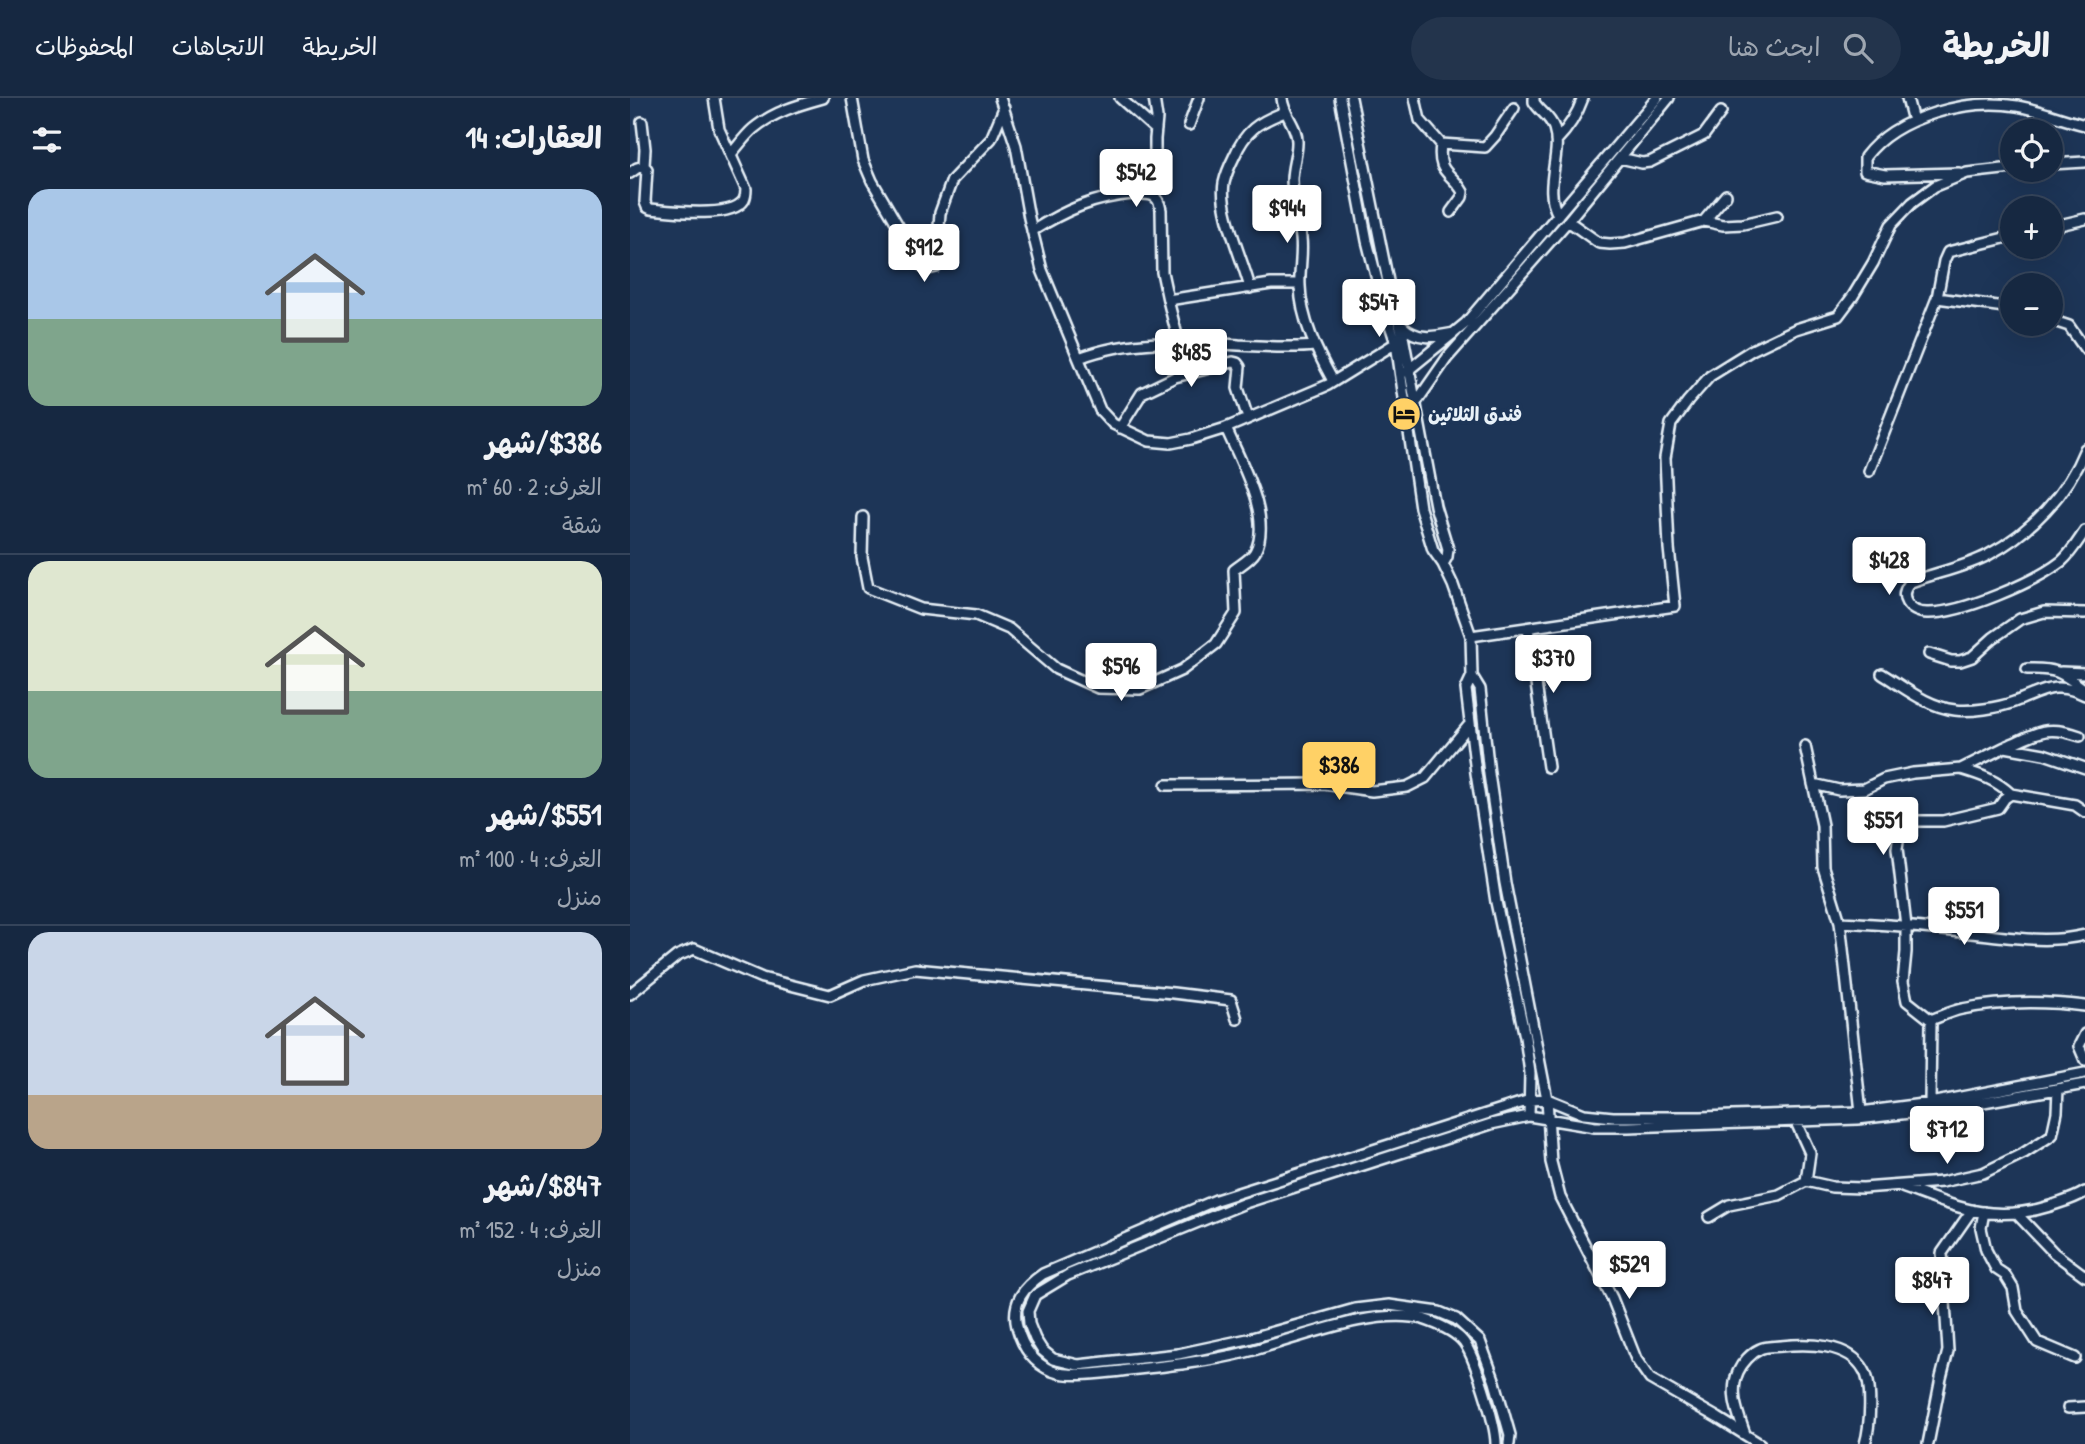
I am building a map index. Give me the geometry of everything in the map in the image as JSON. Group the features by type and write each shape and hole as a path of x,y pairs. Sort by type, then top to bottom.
{"street":[{"path":"642,122 644,166 647,169 647,207 688,212 723,211 737,206 745,199 746,189 719,129 714,98"},
{"path":"731,154 751,131 768,118 823,98"},
{"path":"852,98 863,160 872,181 921,265 929,269 936,267 938,260 940,213 952,180 990,139 1004,108"},
{"path":"1000,98 1016,146 1042,270 1100,410 1113,424 1149,441 1171,443 1226,428 1333,381 1399,340"},
{"path":"1120,98 1156,130"},
{"path":"1154,98 1157,118 1155,196"},
{"path":"1189,125 1199,98"},
{"path":"1282,98 1285,112 1296,131 1292,180 1302,241 1300,284 1303,306 1314,346 1333,381"},
{"path":"1340,98 1367,240 1384,307 1399,340"},
{"path":"1351,98 1399,323 1407,413 1420,508 1433,550 1443,564 1471,636 1472,676 1466,689 1470,724 1496,902 1525,1037 1530,1073 1529,1116"},
{"path":"1415,98 1420,120 1441,144 1441,165 1463,192 1451,212"},
{"path":"1534,98 1538,108 1552,121 1555,131 1552,191 1558,215"},
{"path":"1556,141 1568,129 1583,98"},
{"path":"1405,373 1466,323 1657,98"},
{"path":"1407,413 1447,358 1568,220 1669,98"},
{"path":"1907,98 1913,121"},
{"path":"2000,169 1941,175 1885,175 1865,171 1865,157 1875,143 1913,121 1935,112 1997,101 2085,125"},
{"path":"1441,144 1485,146 1514,108"},
{"path":"1250,288 1224,201 1224,184 1241,142 1253,127 1285,112"},
{"path":"1620,158 1650,162 1704,135 1721,112"},
{"path":"2063,163 2085,162"},
{"path":"630,173 644,166"},
{"path":"1471,636 1675,606 1665,458 1671,424 1710,376 1752,350 1797,329 1838,316 1873,263 1891,225 1912,203 1935,186 1968,173"},
{"path":"1032,231 1059,214 1113,195 1155,196 1159,200 1161,210 1162,272 1179,344"},
{"path":"1704,221 1726,195"},
{"path":"1568,220 1599,243 1610,244 1625,243 1704,221 1723,225 1743,224 1777,216"},
{"path":"2063,224 2085,219"},
{"path":"1869,471 1937,298 1948,253 2000,239"},
{"path":"1168,300 1271,285 1300,284"},
{"path":"1937,298 2000,306"},
{"path":"1399,323 1408,332 1429,338 1455,333"},
{"path":"2063,324 2069,326 2085,349"},
{"path":"1079,358 1107,349 1153,344 1208,343 1294,348 1314,346"},
{"path":"1120,428 1142,393 1175,377 1233,362 1240,367 1238,388 1248,418"},
{"path":"1405,373 1416,403 1435,506 1448,548 1443,564"},
{"path":"863,517 862,557 868,588 921,610 976,615 1009,629 1056,669 1098,688 1140,688 1182,670 1216,644 1236,613 1234,570 1254,553 1261,528 1257,506 1226,428"},
{"path":"2085,449 2058,498 2021,535 1986,556 1911,582 1905,588 1907,604 1926,614 1979,602 2031,581 2064,560 2085,531"},
{"path":"1929,654 1960,661 1972,657 2020,619 2044,612 2085,613"},
{"path":"1528,628 1548,766"},
{"path":"2026,669 2048,668 2061,672 2085,673"},
{"path":"2061,672 2085,693"},
{"path":"1882,674 1930,703 1955,710 1996,707 2057,687 2085,693"},
{"path":"1472,676 1480,689 1489,774 1506,883 1547,1099 1551,1162 1560,1197 1612,1298 1636,1359 1650,1379 1760,1444"},
{"path":"1166,785 1324,784 1373,791 1407,787 1425,778 1470,724"},
{"path":"1961,769 2031,733 2048,730 2080,736"},
{"path":"1805,746 1822,825 1823,867 1840,922 1861,1112"},
{"path":"2005,747 2044,754 2085,768"},
{"path":"1813,784 1839,790 1864,789 1884,779 1913,773 1961,769 1984,776 2000,784 2011,794 2075,805 2085,812"},
{"path":"1931,1020 1907,1001 1903,982 1906,926 1897,849 1900,828 1913,821 1943,821 1998,808 2011,794"},
{"path":"1840,922 2038,939 2085,934"},
{"path":"630,994 677,956 694,949 762,978 830,995 864,981 915,969 1231,1000 1237,1019"},
{"path":"1931,1020 1961,1009 2008,1003 2085,1006"},
{"path":"1930,1103 1931,1020"},
{"path":"2085,1034 2079,1046 2085,1060"},
{"path":"1509,1444 1510,1435 1480,1341 1456,1319 1439,1312 1389,1305 1355,1309 1248,1339 1178,1354 1078,1365 1053,1359 1042,1350 1034,1339 1028,1311 1035,1295 1068,1275 1232,1208 1490,1124 1529,1116 1595,1126 1795,1119 1930,1103 2085,1073"},
{"path":"1496,1444 1485,1393 1463,1339 1423,1319 1388,1317 1358,1321 1241,1354 1180,1364 1085,1374 1054,1372 1038,1363 1024,1346 1015,1307 1027,1285 1043,1274 1216,1200 1530,1100 1547,1099 1584,1114 1613,1117 1858,1119 1944,1109 2085,1084"},
{"path":"1709,1217 1729,1205 1779,1195 1806,1181 1832,1187 1863,1188 1942,1182 1983,1173 2024,1153 2052,1135 2058,1089"},
{"path":"1795,1119 1810,1153 1806,1181"},
{"path":"1898,1185 1957,1208 2001,1215 2046,1207 2085,1192"},
{"path":"1928,1444 1948,1351 1942,1253 1972,1210"},
{"path":"1984,1212 1981,1228 1986,1250 1996,1269 2005,1275 2013,1288 2017,1311 2036,1342 2075,1358"},
{"path":"2016,1213 2054,1253 2085,1276"},
{"path":"1745,1434 1733,1396 1737,1374 1744,1361 1760,1349 1800,1344 1828,1346 1853,1358 1865,1371 1871,1406 1865,1444"},
{"path":"2068,1408 2085,1406"}],"place":[{"name":"فندق الثلاثين","path":"1404,414"}]}
